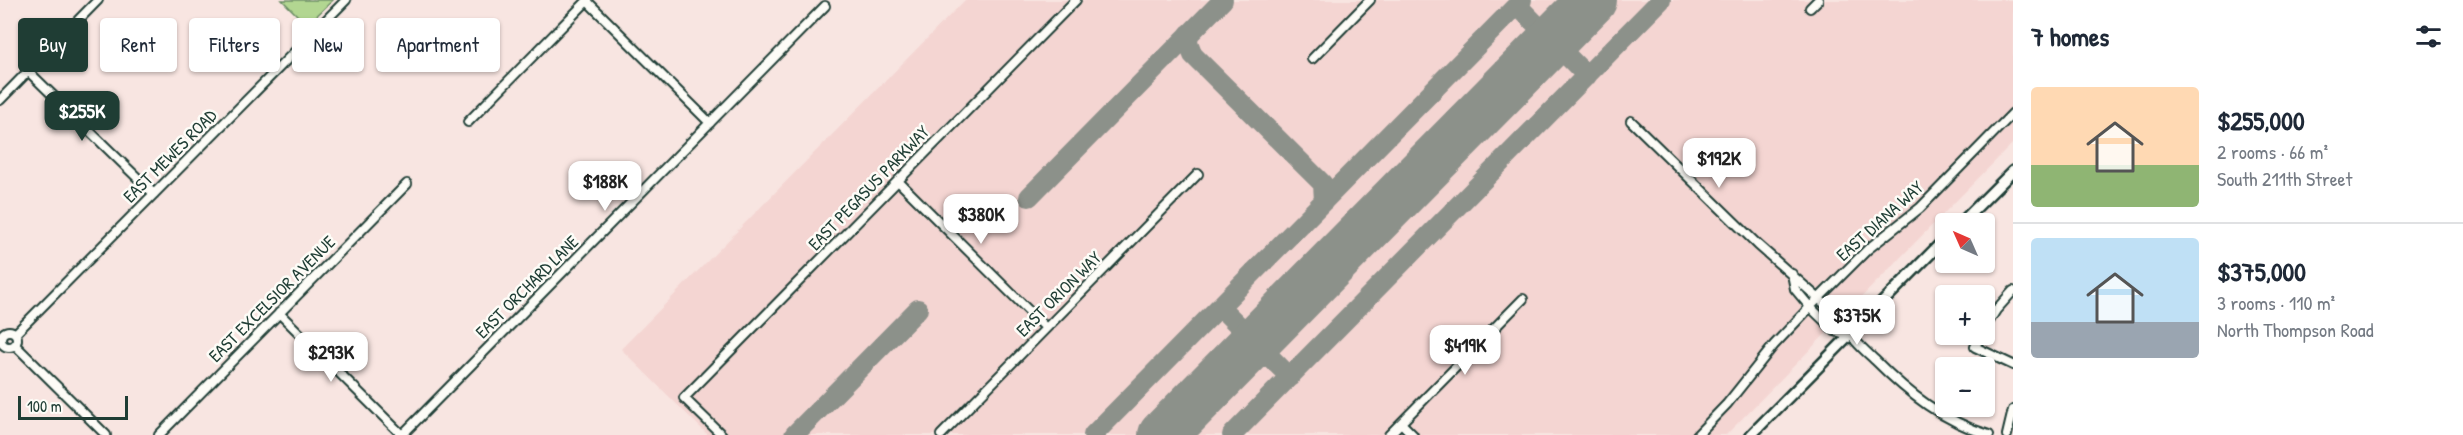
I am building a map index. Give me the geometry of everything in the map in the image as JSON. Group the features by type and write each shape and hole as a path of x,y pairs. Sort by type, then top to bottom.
{"street":[{"path":"80,18 98,0"},
{"name":"EAST MEWES ROAD","path":"15,345 2,347 3,333 11,330 16,333 346,0"},
{"name":"EAST PEGASUS PARKWAY","path":"722,435 684,398 1076,0"},
{"path":"1312,59 1370,0"},
{"path":"1810,8 1818,0"},
{"path":"468,122 588,1 710,123"},
{"name":"EAST ORCHARD LANE","path":"402,435 825,6"},
{"path":"0,100 27,72"},
{"path":"29,72 154,194"},
{"name":"EAST DIANA WAY","path":"1697,435 1727,404 1774,345 1810,307 1868,249 1920,208 2013,113"},
{"path":"1631,121 1758,245 1844,321 1849,335 1915,398 1964,427 1989,435"},
{"path":"1971,213 2013,171"},
{"name":"EAST ORION WAY","path":"941,435 1198,174"},
{"path":"898,181 1046,328"},
{"name":"EAST EXCELSIOR AVENUE","path":"159,435 407,184"},
{"path":"1750,435 1935,249"},
{"path":"1792,274 1795,290 1810,307 1835,332 1849,335"},
{"path":"1995,312 2013,291"},
{"path":"1389,435 1523,299"},
{"path":"279,313 402,435"},
{"path":"16,333 18,339 15,345 106,435"},
{"path":"1976,345 1975,347 2013,365"},
{"path":"2007,435 2013,410"},
{"path":"1401,423 1413,435"}],"shaded area":[{"path":"965,0 2013,0 2013,143 1944,213 1935,213 1935,222 1726,435 708,435 621,349"}],"green space":[{"path":"282,0 333,0 314,18 300,18"}],"taxiway":[{"path":"1029,197 1223,0"},
{"path":"1093,435 1522,0"},
{"path":"1232,435 1661,0"},
{"path":"1517,5 1587,76"},
{"path":"1189,34 1188,42 1193,55 1323,184 1324,201"},
{"path":"1220,307 1290,377"},
{"path":"794,435 918,309"}],"runway":[{"path":"1163,435 1592,0"}]}
